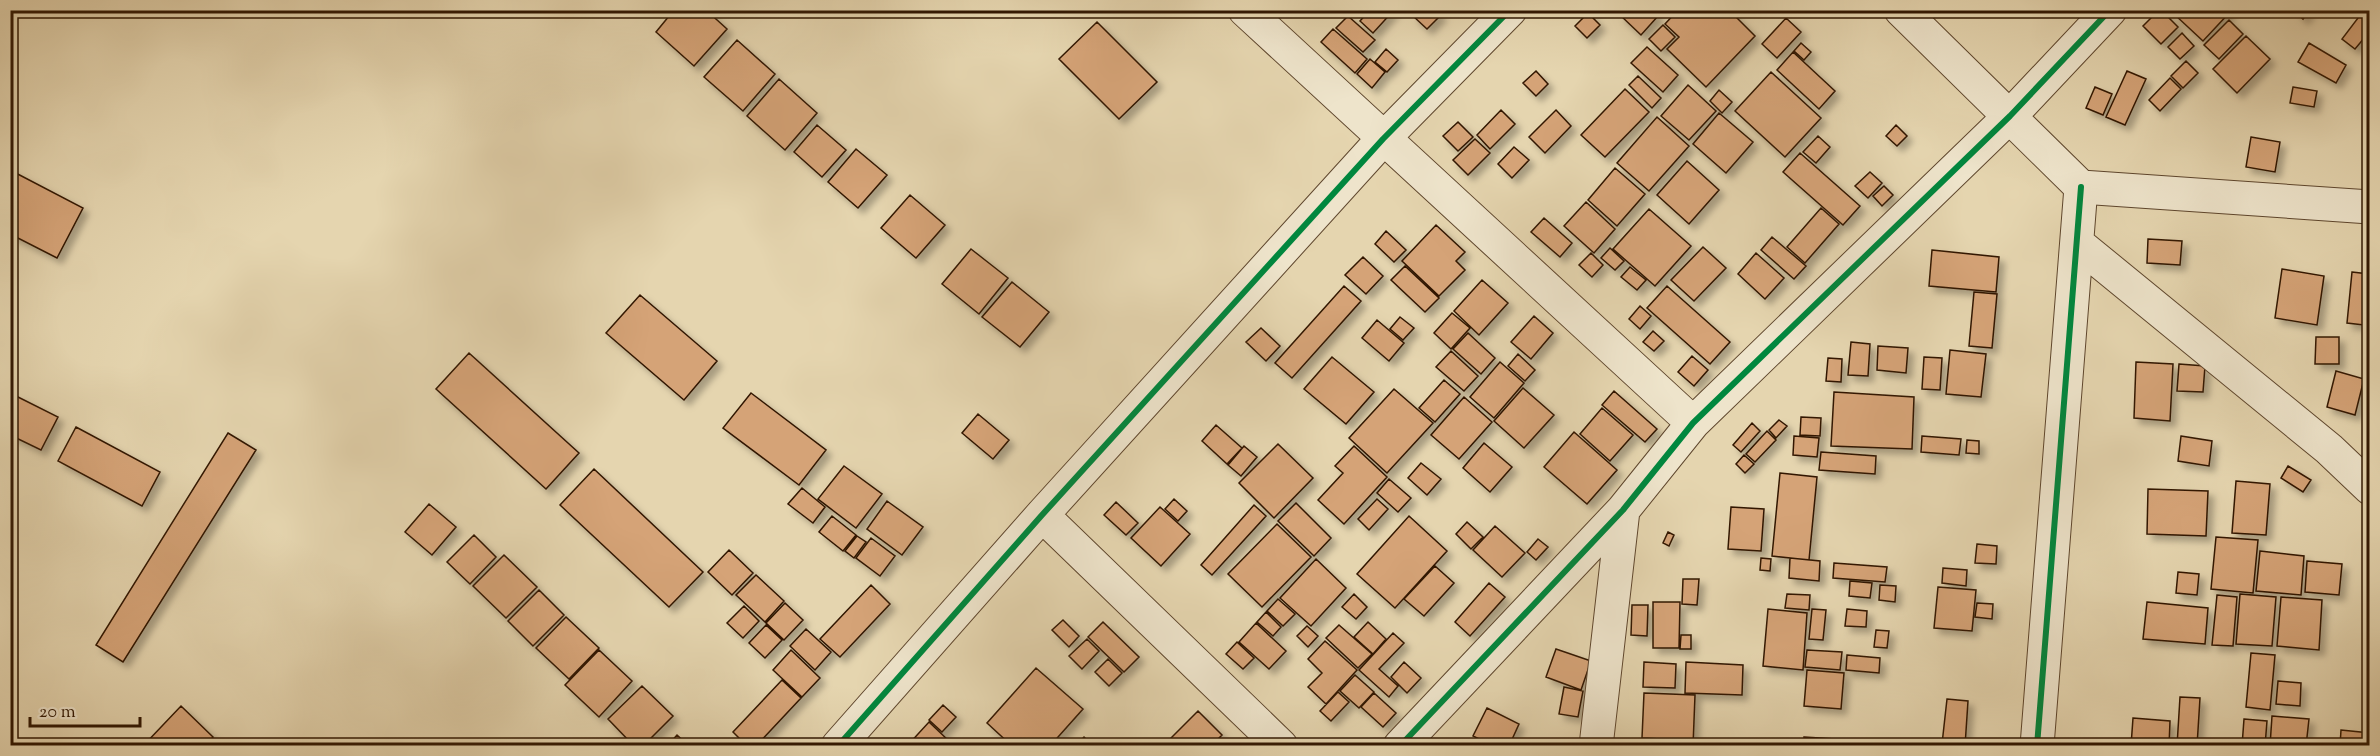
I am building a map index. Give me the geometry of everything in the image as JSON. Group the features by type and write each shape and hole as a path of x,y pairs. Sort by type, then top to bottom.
{"street":[{"path":"1245,10 1693,423"},
{"path":"838,746 1042,515 1383,139 1510,10"},
{"path":"1901,10 2081,187 2370,207"},
{"path":"1410,742 1623,510 1693,423 2010,116 2110,10"},
{"path":"2037,746 2081,187"},
{"path":"2077,243 2329,449 2370,488"},
{"path":"1596,746 1623,510"},
{"path":"1042,515 1281,746"}],"building":[{"path":"674,10 706,10 727,29 694,66 656,32"},
{"path":"1370,10 1394,10 1373,33 1360,21"},
{"path":"1418,10 1436,10 1441,15 1427,29 1413,16"},
{"path":"1624,10 1632,10 1636,15 1641,10 1652,10 1658,16 1641,35 1620,15"},
{"path":"1678,10 1729,10 1755,36 1706,87 1667,49 1679,37 1665,24"},
{"path":"2159,10 2178,27 2161,44 2143,26"},
{"path":"2177,10 2229,10 2230,12 2203,41 2174,14"},
{"path":"2294,10 2310,10 2303,19"},
{"path":"1588,13 1600,25 1587,38 1575,26"},
{"path":"2361,14 2370,21 2370,31 2355,49 2342,39"},
{"path":"1348,16 1375,40 1363,52 1336,28"},
{"path":"1786,18 1801,32 1777,58 1762,44"},
{"path":"2229,20 2243,34 2219,59 2204,45"},
{"path":"1097,22 1157,82 1119,119 1059,59"},
{"path":"1663,25 1675,37 1661,51 1649,39"},
{"path":"1333,29 1367,59 1355,73 1321,42"},
{"path":"2182,33 2194,46 2180,59 2168,47"},
{"path":"2246,36 2270,59 2237,93 2213,69"},
{"path":"737,40 775,74 743,111 704,77"},
{"path":"1801,43 1811,52 1804,60 1794,51"},
{"path":"2309,43 2346,65 2336,83 2298,62"},
{"path":"1647,47 1678,75 1663,92 1631,63"},
{"path":"1386,49 1398,60 1387,72 1375,62"},
{"path":"1793,52 1835,91 1819,109 1777,70"},
{"path":"1370,59 1385,72 1372,88 1357,74"},
{"path":"2186,61 2198,73 2183,88 2171,76"},
{"path":"1536,71 1548,84 1536,96 1523,83"},
{"path":"2127,71 2146,79 2125,125 2106,117"},
{"path":"1771,72 1821,118 1785,157 1735,111"},
{"path":"1638,76 1661,98 1652,108 1629,85"},
{"path":"2170,78 2181,89 2160,111 2149,100"},
{"path":"779,79 817,113 785,150 747,116"},
{"path":"1688,85 1716,111 1689,140 1661,116"},
{"path":"2095,87 2112,94 2103,115 2086,108"},
{"path":"2293,87 2317,91 2314,107 2290,103"},
{"path":"1625,89 1649,112 1605,157 1581,135"},
{"path":"1719,90 1732,102 1722,113 1710,101"},
{"path":"1501,110 1515,124 1490,149 1477,135"},
{"path":"1556,110 1571,126 1545,153 1529,137"},
{"path":"1719,113 1753,142 1726,173 1693,144"},
{"path":"1657,117 1689,146 1649,191 1617,163"},
{"path":"1458,122 1473,137 1458,151 1443,136"},
{"path":"817,125 846,150 822,177 794,152"},
{"path":"1896,125 1907,136 1897,146 1886,136"},
{"path":"1818,136 1830,147 1816,163 1803,152"},
{"path":"2251,137 2280,142 2275,172 2246,167"},
{"path":"1475,139 1490,153 1468,175 1453,160"},
{"path":"1514,147 1529,160 1512,178 1498,164"},
{"path":"856,149 887,175 858,208 828,182"},
{"path":"1800,153 1860,206 1843,225 1783,172"},
{"path":"1687,161 1719,190 1689,224 1657,195"},
{"path":"1615,168 1645,194 1617,226 1588,200"},
{"path":"10,170 83,208 57,258 10,234"},
{"path":"1870,172 1882,183 1868,198 1855,186"},
{"path":"1884,186 1893,195 1882,206 1873,196"},
{"path":"910,195 945,225 916,258 881,228"},
{"path":"1586,202 1615,229 1594,253 1564,226"},
{"path":"1821,208 1839,224 1805,263 1787,247"},
{"path":"1649,209 1691,246 1655,286 1613,249"},
{"path":"1544,218 1572,243 1560,257 1531,232"},
{"path":"1436,225 1465,252 1456,261 1465,270 1439,296 1402,261"},
{"path":"1386,231 1406,250 1394,262 1375,244"},
{"path":"1772,237 1806,266 1794,279 1761,250"},
{"path":"2148,239 2182,241 2180,265 2147,263"},
{"path":"1703,247 1726,268 1694,301 1671,280"},
{"path":"1610,248 1624,261 1615,270 1601,258"},
{"path":"971,249 1008,278 979,314 942,284"},
{"path":"1932,250 1999,257 1996,292 1929,286"},
{"path":"1591,253 1603,265 1592,277 1579,265"},
{"path":"1756,253 1784,278 1765,299 1738,274"},
{"path":"1363,257 1383,276 1366,294 1345,275"},
{"path":"1405,266 1439,298 1425,312 1391,280"},
{"path":"1630,267 1646,280 1637,290 1621,277"},
{"path":"2282,269 2324,276 2317,325 2275,318"},
{"path":"2352,272 2369,274 2364,325 2347,323"},
{"path":"1482,280 1508,303 1479,335 1454,311"},
{"path":"1012,282 1049,312 1020,347 982,317"},
{"path":"1344,286 1361,301 1292,378 1275,363"},
{"path":"1667,286 1730,342 1710,364 1647,308"},
{"path":"1974,292 1997,294 1992,348 1969,346"},
{"path":"640,295 717,361 684,400 606,333"},
{"path":"1640,306 1651,316 1640,329 1629,319"},
{"path":"1452,313 1470,328 1451,349 1434,333"},
{"path":"1534,316 1553,333 1531,359 1511,342"},
{"path":"1400,317 1414,328 1403,340 1390,329"},
{"path":"1377,320 1404,343 1389,361 1362,338"},
{"path":"1261,328 1280,346 1266,361 1246,342"},
{"path":"1653,331 1664,341 1654,351 1643,342"},
{"path":"1468,333 1495,358 1481,374 1453,349"},
{"path":"2316,337 2339,337 2339,364 2315,364"},
{"path":"1851,342 1870,344 1868,376 1848,375"},
{"path":"1878,346 1908,348 1906,373 1877,370"},
{"path":"1950,350 1986,354 1981,397 1946,394"},
{"path":"1451,351 1478,376 1464,391 1436,367"},
{"path":"469,353 579,453 546,489 436,389"},
{"path":"1518,354 1535,370 1525,381 1508,366"},
{"path":"1692,356 1708,370 1694,386 1678,372"},
{"path":"1332,357 1374,392 1346,424 1304,389"},
{"path":"1924,357 1942,358 1940,390 1922,389"},
{"path":"1828,358 1842,359 1841,382 1826,381"},
{"path":"1500,362 1524,383 1494,418 1470,397"},
{"path":"2136,362 2173,364 2170,421 2134,418"},
{"path":"2179,364 2205,366 2203,392 2177,391"},
{"path":"2336,371 2364,379 2355,415 2327,407"},
{"path":"1444,380 1460,394 1435,422 1419,408"},
{"path":"1523,388 1554,415 1524,448 1494,421"},
{"path":"1394,389 1433,423 1387,473 1349,438"},
{"path":"1614,391 1657,429 1645,442 1602,405"},
{"path":"1834,392 1914,397 1912,449 1831,446"},
{"path":"751,393 826,450 799,485 723,428"},
{"path":"16,396 58,417 41,450 10,435 10,406"},
{"path":"1464,397 1492,422 1459,459 1431,435"},
{"path":"1602,408 1633,435 1610,461 1580,434"},
{"path":"978,414 1009,440 993,459 962,433"},
{"path":"1801,417 1821,418 1820,436 1800,435"},
{"path":"1779,420 1787,426 1776,438 1769,430"},
{"path":"1752,423 1760,431 1741,452 1733,445"},
{"path":"2370,423 2370,450 2364,449"},
{"path":"1216,425 1242,448 1227,464 1202,441"},
{"path":"76,427 160,472 142,506 58,461"},
{"path":"1767,431 1776,440 1755,462 1746,454"},
{"path":"1574,432 1617,470 1587,504 1544,467"},
{"path":"228,433 256,450 123,662 96,645"},
{"path":"1794,436 1819,438 1817,457 1793,455"},
{"path":"1922,436 1961,439 1959,455 1921,452"},
{"path":"2181,436 2212,441 2209,466 2178,461"},
{"path":"1967,440 1979,441 1979,454 1966,453"},
{"path":"1484,443 1512,467 1490,492 1463,468"},
{"path":"1278,444 1313,478 1274,518 1239,483"},
{"path":"1244,446 1257,457 1241,476 1228,465"},
{"path":"1354,446 1387,477 1344,524 1318,500 1343,473 1335,466"},
{"path":"1821,452 1876,456 1875,474 1819,470"},
{"path":"1744,455 1754,464 1745,473 1736,464"},
{"path":"1421,463 1441,479 1427,495 1408,478"},
{"path":"844,466 882,494 856,528 818,499"},
{"path":"2288,466 2311,480 2303,492 2281,478"},
{"path":"594,469 703,572 669,607 560,505"},
{"path":"1780,473 1817,477 1809,560 1772,556"},
{"path":"1389,479 1411,498 1398,512 1377,493"},
{"path":"2236,481 2270,484 2266,535 2232,533"},
{"path":"802,488 825,507 813,523 788,504"},
{"path":"2148,489 2208,491 2206,536 2147,534"},
{"path":"1174,499 1187,511 1178,521 1165,509"},
{"path":"1377,499 1388,509 1369,530 1358,519"},
{"path":"887,501 923,527 902,555 867,529"},
{"path":"1116,502 1138,523 1126,535 1104,515"},
{"path":"1296,503 1331,538 1314,556 1278,521"},
{"path":"429,504 456,527 432,555 405,532"},
{"path":"1254,505 1266,516 1212,575 1201,565"},
{"path":"1160,507 1190,534 1161,566 1131,538"},
{"path":"1731,507 1764,509 1761,551 1728,549"},
{"path":"832,516 856,535 843,551 819,532"},
{"path":"1409,516 1447,551 1395,608 1357,574"},
{"path":"1467,522 1483,537 1471,549 1456,534"},
{"path":"1277,524 1311,557 1262,607 1228,574"},
{"path":"1495,526 1525,553 1502,577 1473,550"},
{"path":"1668,532 1674,535 1669,546 1663,543"},
{"path":"474,535 496,557 470,584 447,562"},
{"path":"857,536 866,542 854,558 845,551"},
{"path":"2216,537 2258,540 2253,593 2211,589"},
{"path":"871,538 895,556 880,576 856,558"},
{"path":"1538,539 1548,547 1536,560 1527,552"},
{"path":"1977,544 1997,546 1996,564 1975,563"},
{"path":"729,550 753,573 732,595 708,572"},
{"path":"2260,551 2304,556 2301,595 2256,591"},
{"path":"504,555 537,587 506,618 473,586"},
{"path":"1761,558 1771,559 1770,571 1760,570"},
{"path":"1790,558 1820,561 1819,581 1789,578"},
{"path":"1316,559 1346,588 1311,626 1280,598"},
{"path":"2307,561 2342,564 2339,595 2305,592"},
{"path":"1834,563 1887,567 1885,582 1833,578"},
{"path":"1435,566 1454,583 1424,616 1404,599"},
{"path":"1943,568 1967,570 1966,586 1942,583"},
{"path":"2178,572 2199,574 2197,595 2176,593"},
{"path":"756,575 784,601 765,622 736,595"},
{"path":"1683,579 1699,579 1697,605 1682,604"},
{"path":"1850,581 1872,583 1870,598 1849,596"},
{"path":"1489,583 1505,597 1470,636 1455,622"},
{"path":"871,585 890,604 840,657 820,639"},
{"path":"1880,585 1896,586 1895,602 1879,600"},
{"path":"1938,587 1976,590 1972,631 1934,628"},
{"path":"539,590 564,615 533,646 508,621"},
{"path":"1354,594 1367,607 1356,619 1342,607"},
{"path":"1787,594 1810,595 1809,610 1785,608"},
{"path":"2240,594 2276,597 2272,646 2236,644"},
{"path":"2217,595 2237,597 2233,646 2212,645"},
{"path":"2281,597 2322,600 2319,650 2277,646"},
{"path":"1278,599 1295,614 1283,626 1267,611"},
{"path":"1653,602 1680,602 1679,648 1653,648"},
{"path":"2147,602 2208,608 2205,644 2143,639"},
{"path":"785,603 803,620 784,640 766,623"},
{"path":"1977,603 1993,604 1992,619 1975,617"},
{"path":"1632,605 1648,605 1647,636 1631,635"},
{"path":"744,606 759,621 743,638 727,623"},
{"path":"1768,609 1807,613 1803,670 1763,666"},
{"path":"1812,609 1826,610 1823,640 1809,639"},
{"path":"1847,609 1867,611 1866,627 1845,626"},
{"path":"1266,612 1281,627 1273,636 1257,622"},
{"path":"566,617 599,648 569,679 536,648"},
{"path":"1063,620 1079,636 1069,647 1052,630"},
{"path":"1103,622 1139,657 1124,672 1088,637"},
{"path":"1368,622 1386,639 1373,654 1354,637"},
{"path":"1256,623 1286,651 1269,669 1239,642"},
{"path":"766,625 782,640 765,658 749,643"},
{"path":"1339,625 1372,654 1358,668 1326,638"},
{"path":"1307,626 1318,636 1308,647 1297,636"},
{"path":"806,629 831,652 815,670 790,646"},
{"path":"1876,630 1889,631 1887,648 1874,647"},
{"path":"1393,633 1404,643 1379,669 1398,686 1389,697 1359,670"},
{"path":"1681,635 1691,635 1691,649 1680,649"},
{"path":"1087,639 1099,651 1082,669 1069,656"},
{"path":"1325,641 1357,670 1326,704 1308,687 1322,673 1308,659"},
{"path":"1237,642 1254,658 1243,669 1226,654"},
{"path":"1556,649 1591,661 1581,690 1546,677"},
{"path":"599,650 632,681 599,717 565,685"},
{"path":"791,650 820,678 802,697 773,670"},
{"path":"1807,650 1842,652 1840,670 1805,667"},
{"path":"2251,653 2275,655 2270,710 2246,707"},
{"path":"1847,655 1880,658 1879,673 1846,670"},
{"path":"1108,659 1122,673 1109,686 1095,672"},
{"path":"1404,662 1421,678 1407,693 1391,677"},
{"path":"1644,662 1676,664 1675,688 1643,687"},
{"path":"1686,662 1743,665 1742,695 1685,693"},
{"path":"1036,668 1083,709 1050,746 1012,746 987,723"},
{"path":"1807,670 1844,673 1841,709 1804,706"},
{"path":"1355,675 1374,692 1359,708 1340,691"},
{"path":"782,680 801,698 756,746 747,746 733,732"},
{"path":"2278,681 2301,683 2300,706 2276,704"},
{"path":"642,686 673,716 643,746 634,746 608,719"},
{"path":"1564,687 1583,691 1578,717 1559,714"},
{"path":"1338,692 1349,702 1331,721 1320,711"},
{"path":"1374,693 1396,713 1383,727 1361,707"},
{"path":"1644,693 1695,695 1693,746 1660,746 1661,739 1642,738"},
{"path":"2180,697 2200,698 2197,746 2177,746"},
{"path":"1947,699 1968,701 1965,746 1942,744"},
{"path":"943,705 956,717 942,732 929,720"},
{"path":"181,706 213,737 205,746 143,746"},
{"path":"1487,708 1519,724 1509,746 1493,746 1473,736"},
{"path":"1198,711 1222,735 1211,746 1176,746 1170,739"},
{"path":"2272,716 2309,719 2306,746 2270,746"},
{"path":"2133,718 2170,721 2169,746 2131,746"},
{"path":"2244,719 2267,721 2265,746 2242,746"},
{"path":"929,722 949,741 944,746 907,746"},
{"path":"2341,730 2370,733 2370,746 2340,746"},
{"path":"677,735 689,746 667,746"},
{"path":"1084,737 1093,746 1076,746"},
{"path":"1804,737 1851,740 1851,746 1804,746"},
{"path":"219,740 225,746 213,746"}],"cycle path":[{"path":"838,746 1042,515 1383,139 1510,10"},
{"path":"1400,746 1623,510 1693,423 2010,116 2110,10"},
{"path":"2037,746 2081,187"}]}
